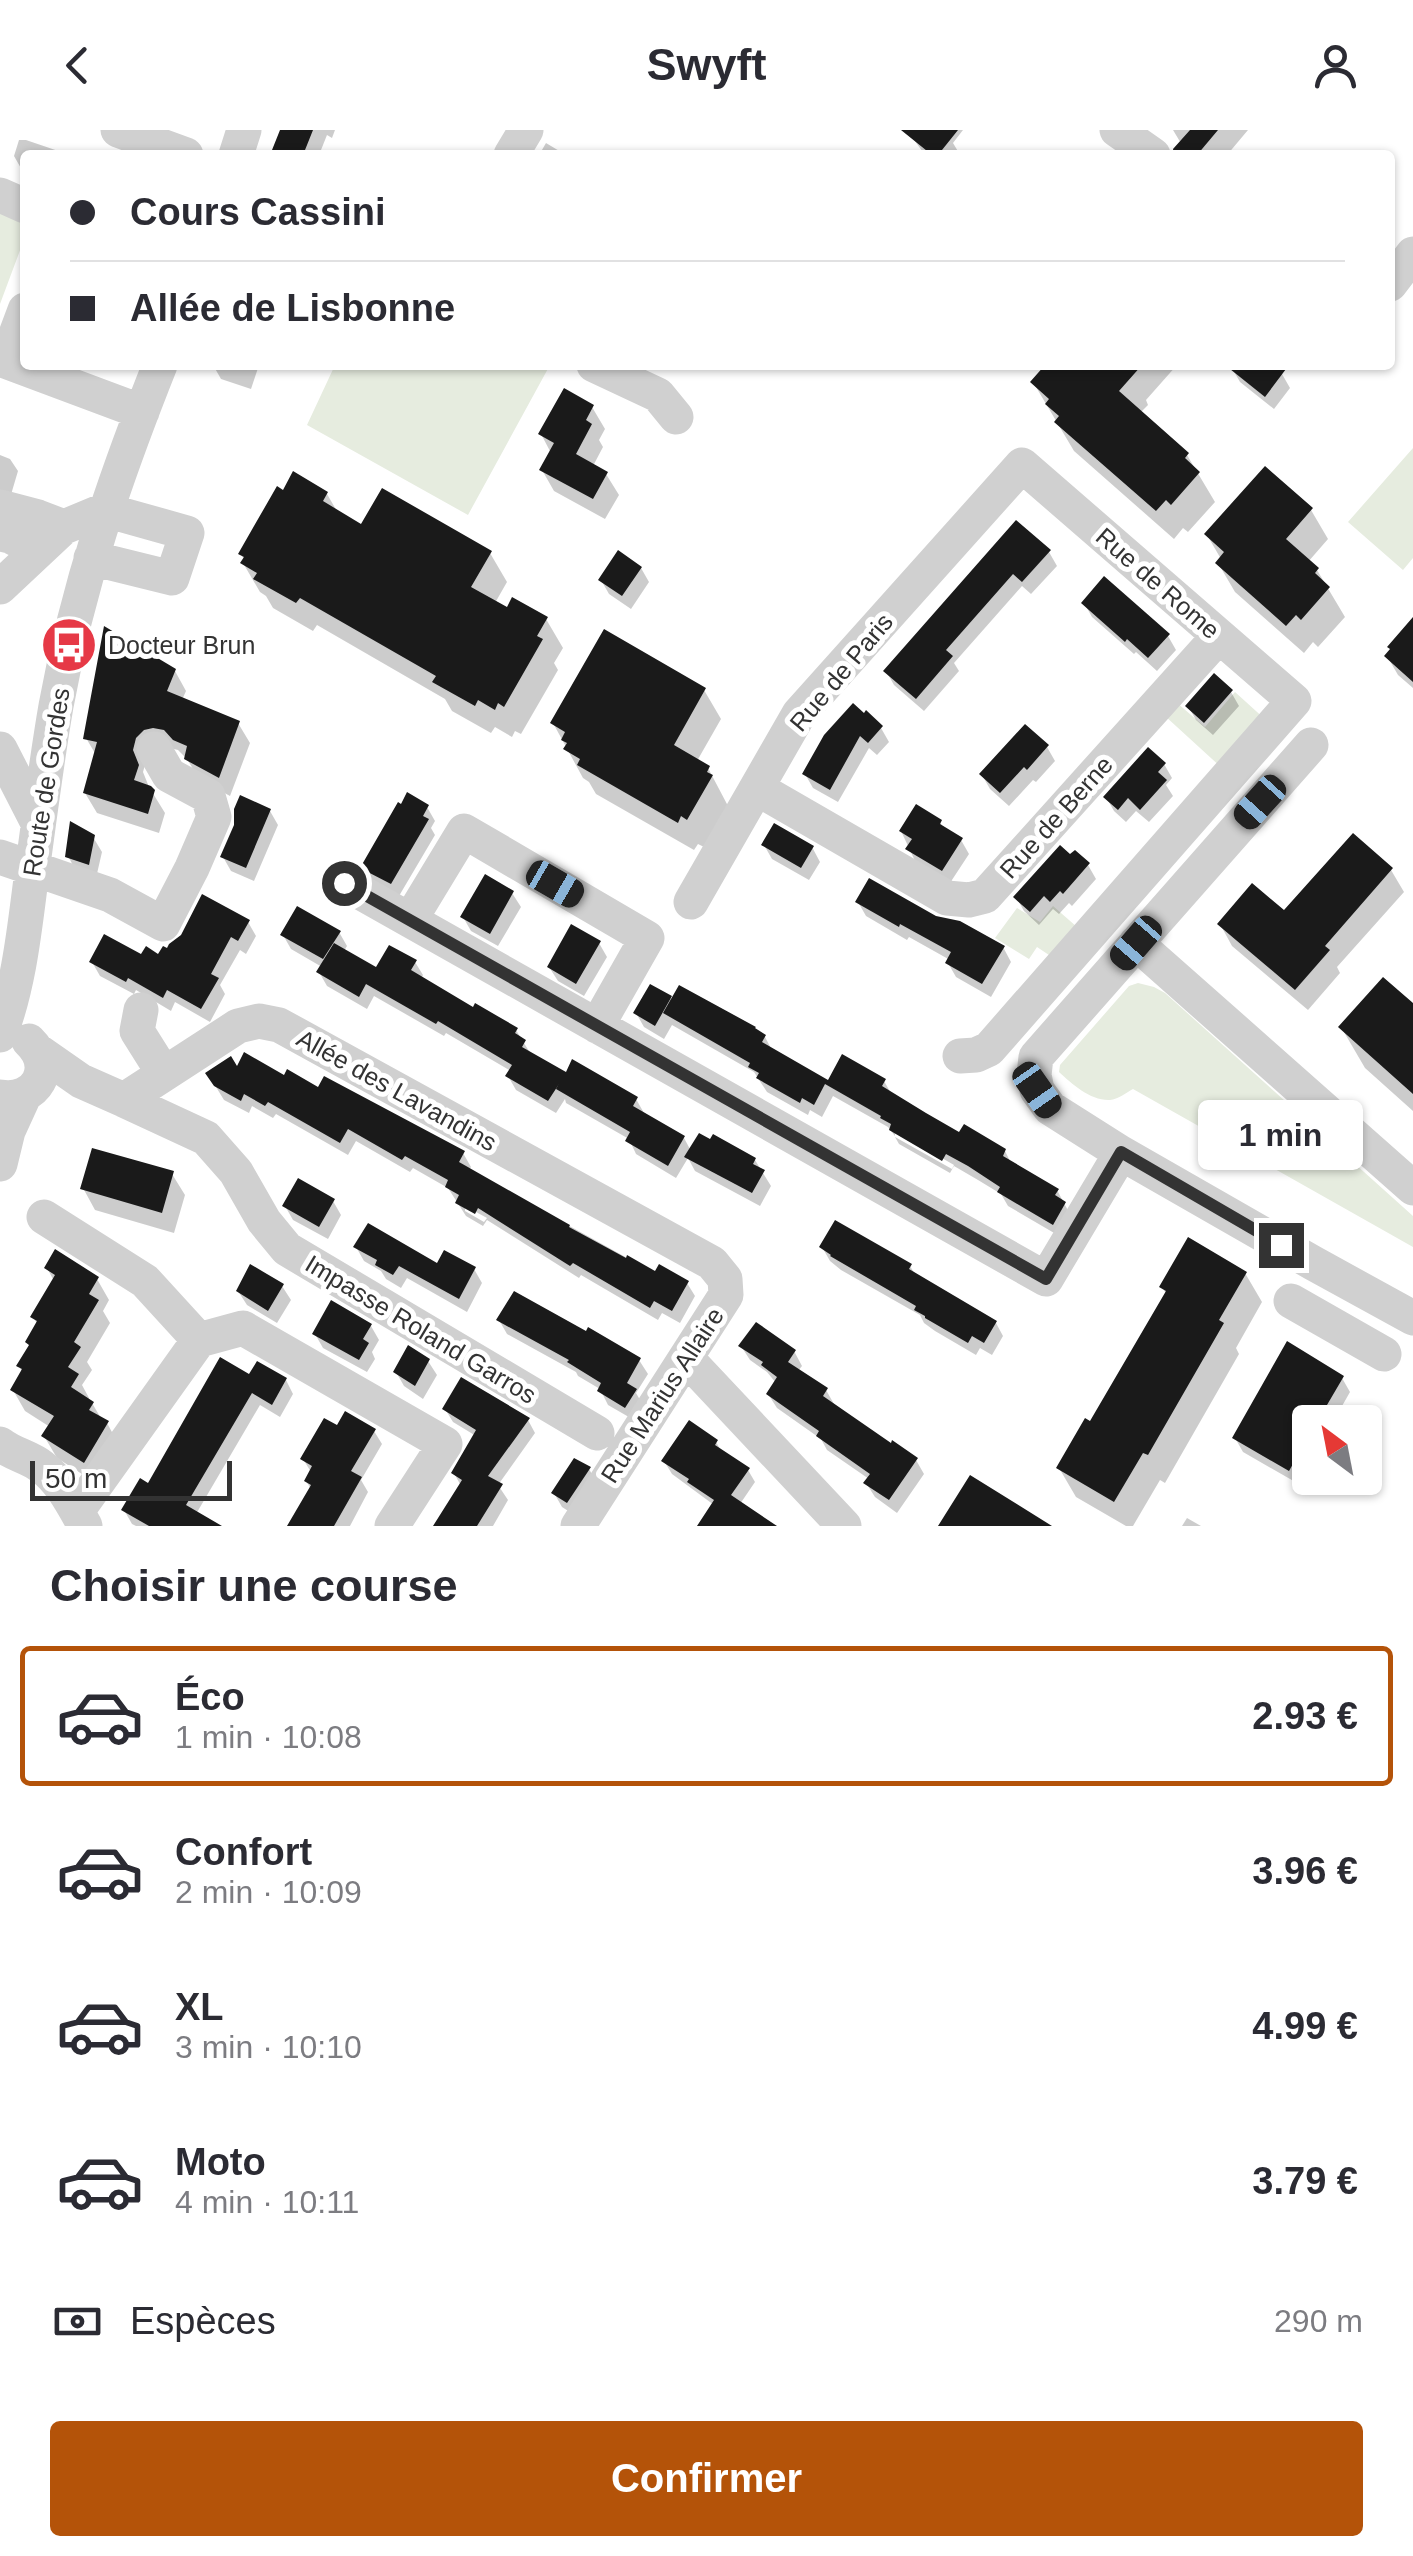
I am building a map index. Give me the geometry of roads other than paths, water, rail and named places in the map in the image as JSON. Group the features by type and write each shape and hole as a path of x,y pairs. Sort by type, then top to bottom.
{"street":[{"path":"118,130 172,150"},
{"path":"1117,130 1146,150"},
{"path":"1395,277 1413,254"},
{"path":"3,360 20,321"},
{"path":"30,370 142,412"},
{"name":"Route de Gordes","path":"18,1063 16,862 38,824 56,706 91,558 158,370"},
{"path":"605,370 658,395 676,417"},
{"name":"Rue de Rome","path":"960,1056 989,1049 1294,701 1022,465"},
{"name":"Rue de Paris","path":"691,902 800,714 1022,465"},
{"path":"0,507 38,516 51,538"},
{"path":"0,587 51,538 105,510 186,533 172,578 91,558"},
{"path":"0,534 51,538"},
{"name":"Rue de Berne","path":"758,788 947,898 969,900 985,896 1219,636"},
{"path":"1310,745 1036,1056 1034,1075 1037,1090 1050,1108 1313,1264 1413,1318"},
{"path":"0,749 38,824"},
{"path":"16,862 110,895 163,924 214,817 208,796 169,775 154,749"},
{"path":"410,920 464,831 647,938 597,1026"},
{"path":"344,883 1046,1279 1121,1152"},
{"path":"1136,943 1413,1188"},
{"path":"141,1010 136,1031 164,1074"},
{"name":"Allée des Lavandins","path":"124,1100 238,1026 259,1021 280,1026 712,1263"},
{"path":"1,1151 16,1108 18,1063 82,1081 124,1100"},
{"name":"Impasse Roland Garros","path":"124,1100 206,1138 236,1172 264,1221 287,1249 598,1433"},
{"path":"44,1217 145,1281 199,1340"},
{"name":"Rue Marius Allaire","path":"578,1526 726,1295 725,1278 712,1263"},
{"path":"1291,1300 1384,1354"},
{"path":"4,1451 41,1465 65,1490 81,1518 199,1340 243,1328 445,1444 392,1526"},
{"path":"687,1359 844,1526"}],"place":[{"name":"Docteur Brun","path":"69,645"}]}
